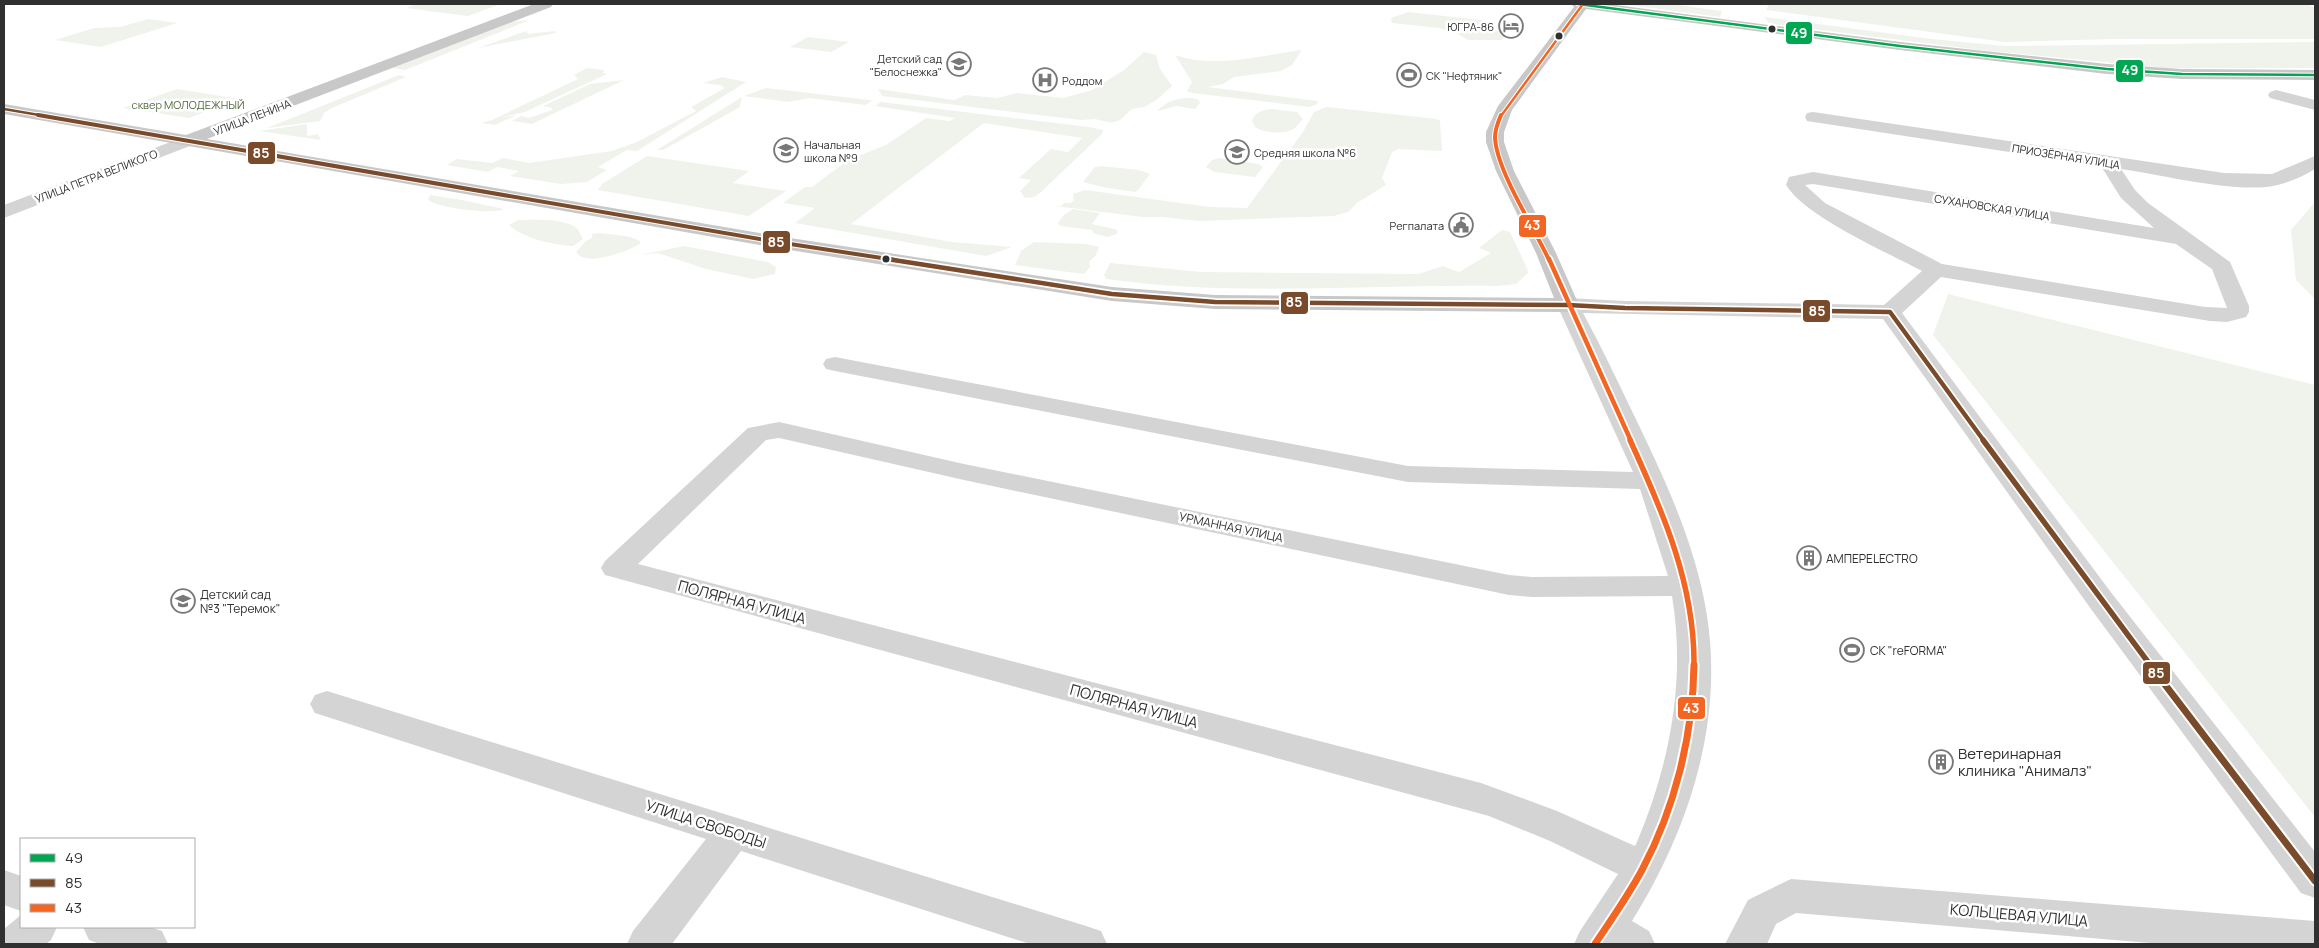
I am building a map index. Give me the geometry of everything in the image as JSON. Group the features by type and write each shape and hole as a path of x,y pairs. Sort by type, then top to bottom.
{"main road":[{"name":"УЛИЦА ЛЕНИНА","path":"189,140 485,24 530,4"},
{"name":"УЛИЦА ЛЕНИНА","path":"485,24 546,4"},
{"path":"1578,4 1900,46 2098,68 2182,74 2315,75"},
{"path":"4,109 777,242 1112,294 1215,302 1568,305 1546,253 1505,170 1495,142 1495,132 1504,110 1583,4"}],"street":[{"path":"2276,95 2315,105"},
{"name":"ПРИОЗЁРНАЯ УЛИЦА","path":"1813,117 2224,179 2275,181 2295,173 2315,160"},
{"name":"УЛИЦА ПЕТРА ВЕЛИКОГО","path":"4,212 189,140"},
{"path":"1568,305 1625,308 1890,312 1936,270 2201,313 2231,315 2238,312 2238,306 2222,268 2216,260 2183,239 2129,197 2117,180 2109,163"},
{"name":"СУХАНОВСКАЯ УЛИЦА","path":"1936,270 1818,207 1799,191 1796,181 1801,179 1832,180 2183,239"},
{"path":"1568,305 1650,481 1674,543 1686,586 1694,650 1694,689 1686,742 1664,821 1612,939"},
{"path":"1890,312 2102,602 2315,881"},
{"path":"835,364 1408,474 1650,481"},
{"name":"ПОЛЯРНАЯ УЛИЦА","path":"779,430 757,434 616,568 1481,798 1527,813 1574,833 1643,868"},
{"name":"УРМАННАЯ УЛИЦА","path":"779,430 964,472 1509,585 1532,587 1686,586"},
{"name":"УЛИЦА СВОБОДЫ","path":"327,704 1086,944"},
{"path":"648,944 733,833"},
{"path":"4,887 20,894"},
{"name":"КОЛЬЦЕВАЯ УЛИЦА","path":"1746,944 1762,912 1791,896 2315,939"},
{"path":"16,944 36,928"},
{"path":"106,928 147,944"}],"green space":[{"path":"416,4 501,4 468,16 406,8"},
{"path":"1622,4 1670,4 1722,11 1720,17"},
{"path":"1769,4 2306,4 2315,8 2315,39 2113,39 2005,42 1766,10"},
{"path":"1408,12 1481,20 1488,23 1489,29 1508,33 1501,40 1468,40 1456,33 1439,28 1392,23 1391,18"},
{"path":"1764,17 1932,39 2005,46 2315,42 2315,68 2167,68 1980,50 1773,24"},
{"path":"148,19 177,23 101,47 55,40 94,28 120,27"},
{"path":"530,20 405,70 392,68 507,22"},
{"path":"526,31 528,34 555,31 556,33 478,48"},
{"path":"808,37 849,42 831,52 790,47"},
{"path":"1302,50 1292,65 1281,71 1234,77 1223,84 1208,87 1318,101 1317,104 1309,107 1192,93 1187,91 1192,82 1175,55 1205,61 1222,61"},
{"path":"1144,52 1156,55 1160,69 1172,86 1155,101 1144,107 1132,109 1120,120 1111,123 1095,119 1081,120 882,96 878,89 954,100 965,95 997,98 1017,93 1063,98 1092,90 1124,70"},
{"path":"587,68 604,70 603,73 607,74 525,112 498,118 517,115 495,125 481,123 492,120 578,79 574,75"},
{"path":"399,75 406,77 332,108 324,113 320,121 267,128"},
{"path":"722,77 746,82 637,151 627,150 598,167 607,170 587,182 561,184 510,176 519,171 497,167 488,172 447,165 457,159 492,163 503,158 529,163 612,151 637,142 696,111 691,107 725,88 720,85 703,83"},
{"path":"624,80 532,124 512,121 521,116 529,118 552,110 552,108 543,106 590,84"},
{"path":"766,88 872,101 865,105 810,98 789,102 744,96"},
{"name":"сквер МОЛОДЕЖНЫЙ","path":"177,89 239,99 189,118 123,108"},
{"path":"742,97 740,107 663,150 657,150"},
{"path":"1193,98 1199,100 1200,103 1195,109 1177,106 1157,111 1173,100"},
{"path":"881,102 1103,130 1102,134 1041,192 1034,197 1025,198 1020,191 1031,180 1019,178 1051,149 1068,152 1082,138 984,123 851,224 952,242 1012,247 986,256 795,223 815,208 783,203 805,187 812,187 848,160 886,145 926,118 950,121 955,118 875,106"},
{"path":"1327,107 1437,119 1440,121 1442,151 1398,149 1392,152 1382,178 1386,185 1357,203 1348,212 1334,216 1199,221 1142,217 1055,206 1070,203 1074,200 1073,194 1085,190 1210,207 1247,208 1303,132 1314,112"},
{"path":"1272,109 1297,112 1303,119 1295,128 1286,132 1269,132 1255,127 1252,121 1255,115"},
{"path":"307,124 307,136 318,134 321,140 259,131"},
{"path":"647,156 749,171 733,183 786,191 749,216 598,190 602,184"},
{"path":"1219,158 1259,164 1263,167 1255,177 1214,172 1206,167 1212,160"},
{"path":"1095,167 1139,170 1150,174 1135,192 1083,182"},
{"path":"430,195 504,209 498,211 478,211 443,206 428,200"},
{"path":"2315,202 2315,299 2296,280 2291,230"},
{"path":"1073,209 1100,213 1092,224 1117,230 1117,234 1107,237 1093,233 1092,230 1060,226 1058,223 1064,215"},
{"path":"518,220 546,220 568,223 577,229 583,239 573,246 531,238 509,225"},
{"path":"1502,230 1510,232 1527,268 1528,273 1516,284 1497,286 1252,289 1154,284 1106,279 1104,275 1110,263 1201,272 1418,274 1443,266 1459,272 1491,253 1479,248"},
{"path":"599,233 630,237 640,241 640,244 607,257 581,257 576,252 586,241 592,238 592,234"},
{"path":"1034,242 1086,244 1099,247 1096,255 1089,262 1090,267 1084,274 1015,265 1021,251"},
{"path":"684,246 768,262 776,267 775,274 753,279 706,269 658,253 640,255"},
{"path":"1948,294 2315,385 2315,817 1933,335"}],"transit line":[{"name":"49","path":"1578,4 1900,46 2107,69 2182,74 2315,75"},
{"name":"43","path":"1583,4 1504,110 1498,122 1495,139 1500,159 1512,187 1547,255 1637,454 1671,536 1687,592 1694,650 1694,678 1688,734 1675,790 1666,817 1643,868 1595,944"},
{"name":"85","path":"4,109 777,242 1112,294 1215,302 1568,305 1625,308 1890,312 2102,602 2315,881"}],"place":[{"name":"ЮГРА-86","path":"1511,26"},
{"name":"Детский сад \"Белоснежка\"","path":"959,64"},
{"name":"СК \"Нефтяник\"","path":"1409,75"},
{"name":"Роддом","path":"1045,80"},
{"name":"Начальная школа №9","path":"786,150"},
{"name":"Средняя школа №6","path":"1237,152"},
{"name":"Регпалата","path":"1461,225"},
{"name":"АМПЕРELECTRO","path":"1809,558"},
{"name":"Детский сад №3 \"Теремок\"","path":"183,601"},
{"name":"СК \"reFORMA\"","path":"1852,650"},
{"name":"Ветеринарная клиника \"Анималз\"","path":"1941,762"}]}
